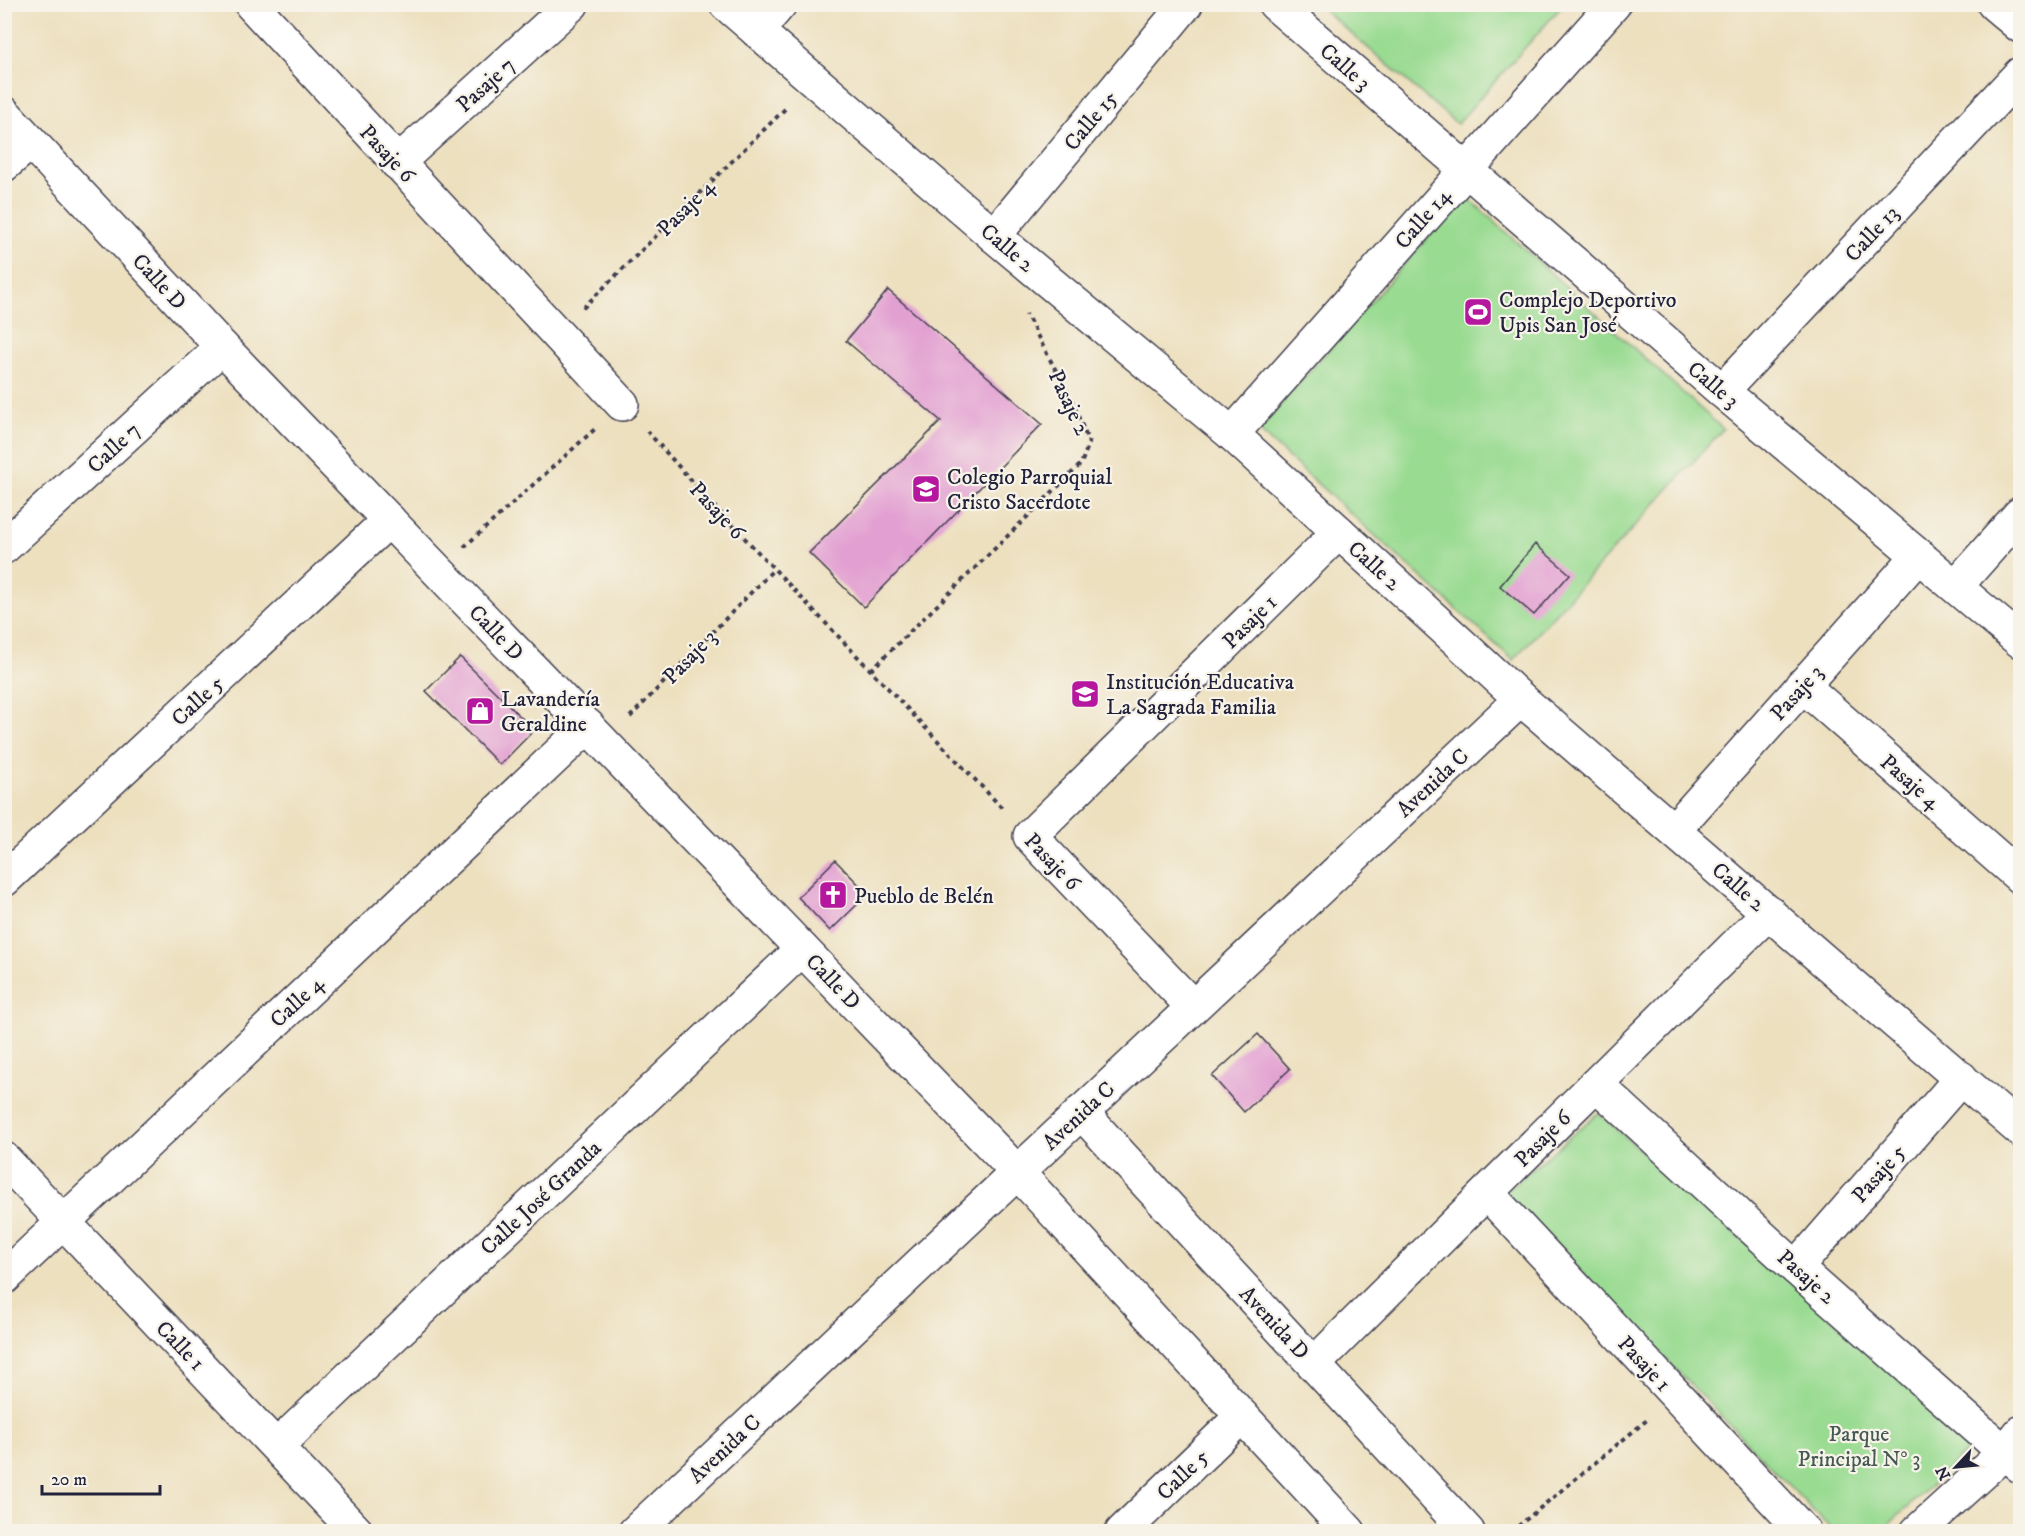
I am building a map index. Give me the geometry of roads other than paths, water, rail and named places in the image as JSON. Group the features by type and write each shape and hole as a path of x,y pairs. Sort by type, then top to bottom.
{"street":[{"name":"Pasaje 7","path":"397,163 572,4"},
{"name":"Calle 2","path":"726,4 994,236 1232,434 1521,699 2020,1130"},
{"path":"757,31 780,4"},
{"name":"Calle 15","path":"994,236 1186,4"},
{"name":"Calle 3","path":"1275,4 1722,392 2020,641"},
{"name":"Calle 14","path":"1232,434 1465,169 1614,4"},
{"path":"1994,4 2020,26"},
{"name":"Pasaje 6","path":"255,6 397,163 622,404"},
{"name":"Calle 13","path":"1722,392 2020,74"},
{"name":"Calle D","path":"4,113 222,347 1017,1172"},
{"path":"4,165 31,142"},
{"name":"Calle 7","path":"4,547 222,347"},
{"path":"1956,586 2020,514"},
{"name":"Calle 5","path":"4,880 388,520"},
{"name":"Pasaje 1","path":"1030,836 1339,532"},
{"name":"Pasaje 3","path":"1674,830 1919,555"},
{"name":"Pasaje 4","path":"1802,685 2020,877"},
{"name":"Avenida C","path":"635,1532 1521,699"},
{"name":"Calle 4","path":"4,1278 63,1221 596,735"},
{"name":"Pasaje 6","path":"1030,836 1193,1007"},
{"name":"Pasaje 6","path":"1314,1364 1769,912"},
{"name":"Calle José Granda","path":"277,1446 802,949"},
{"name":"Pasaje 5","path":"1796,1268 1961,1078"},
{"name":"Pasaje 2","path":"1596,1084 1796,1268 2015,1450"},
{"name":"Avenida D","path":"1081,1112 1468,1532"},
{"name":"Calle 1","path":"4,1159 357,1532"},
{"path":"1017,1172 1349,1532"},
{"name":"Pasaje 1","path":"1487,1193 1804,1532"},
{"name":"Calle 5","path":"1122,1532 1242,1416"},
{"path":"1917,1532 2015,1450"}],"place":[{"name":"Complejo Deportivo Upis San José","path":"1478,312"},
{"name":"Colegio Parroquial Cristo Sacerdote","path":"926,489"},
{"name":"Institución Educativa La Sagrada Familia","path":"1085,694"},
{"name":"Lavandería Geraldine","path":"480,711"},
{"name":"Pueblo de Belén","path":"833,895"}],"park label":[{"name":"Parque Principal N° 3","path":"1859,1446"}]}
